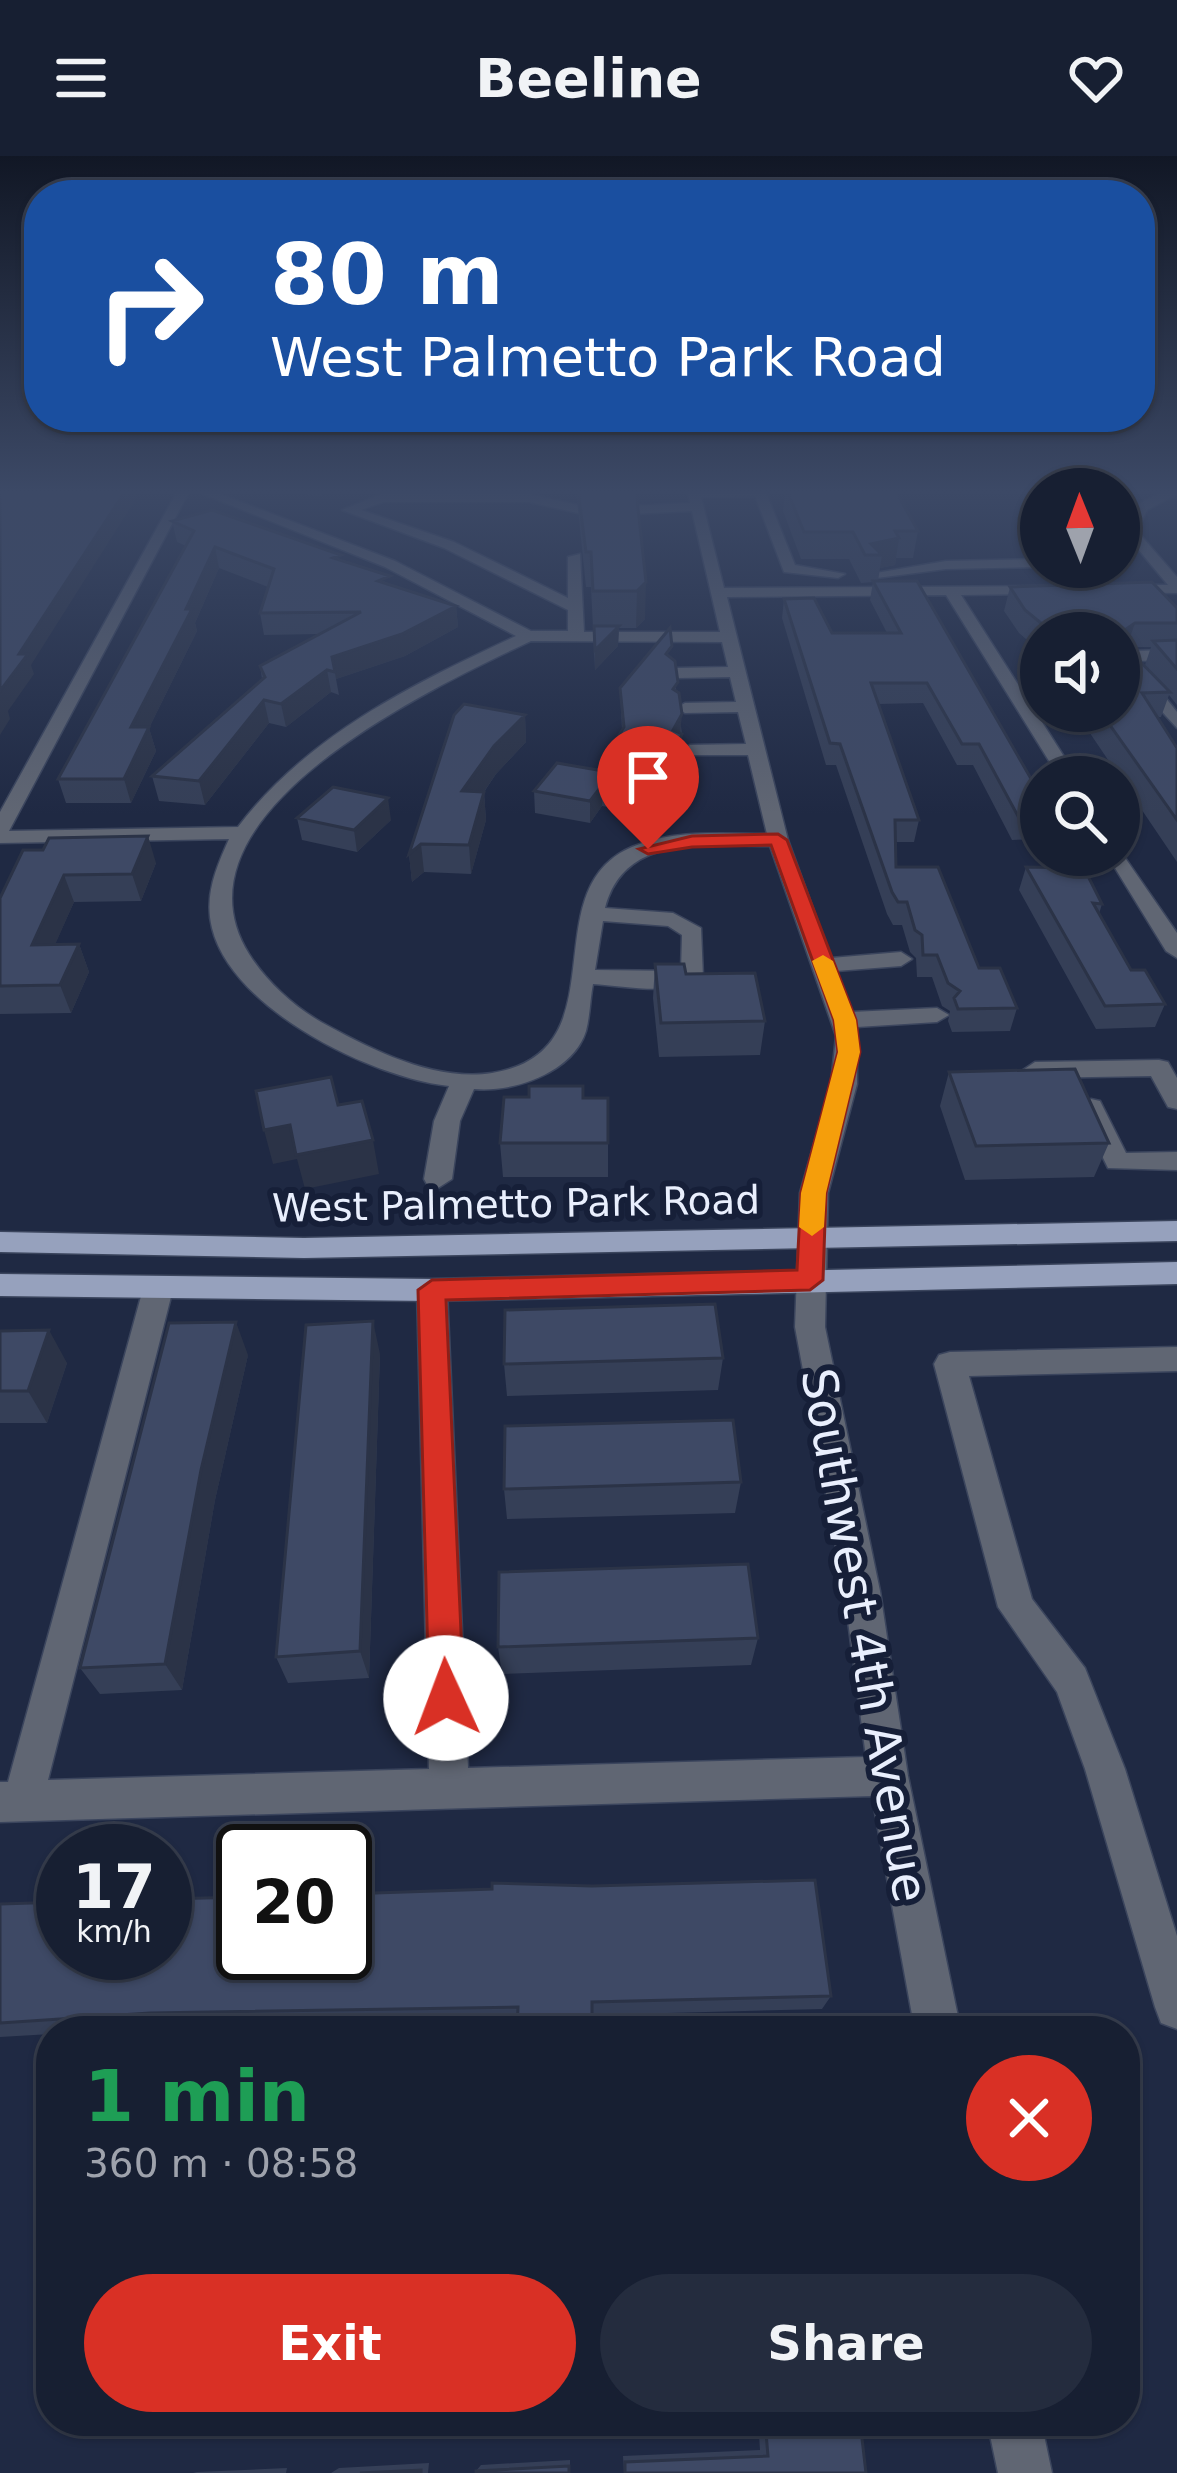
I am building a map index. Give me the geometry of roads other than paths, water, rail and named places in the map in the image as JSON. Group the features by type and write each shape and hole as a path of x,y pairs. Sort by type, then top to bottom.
{"main road":[{"name":"West Palmetto Park Road","path":"0,1242 304,1248 1177,1231"},
{"name":"West Palmetto Park Road","path":"0,1285 432,1290 1177,1273"}],"street":[{"path":"126,598 0,833 246,833"},
{"path":"455,598 528,636"},
{"path":"556,598 576,608"},
{"path":"576,598 576,636"},
{"path":"719,598 778,840 845,1020 937,1016"},
{"path":"955,598 1055,756"},
{"path":"729,637 528,636 441,677 354,728 296,776 246,833 226,867 218,907 231,948 249,974 288,1011 343,1044 408,1071 464,1082 521,1078 548,1068 565,1052 573,1035 605,876 630,856 669,844 778,840"},
{"path":"1177,655 1127,656 1128,665 1177,723"},
{"path":"677,673 737,672"},
{"path":"685,708 746,707"},
{"path":"690,750 756,749"},
{"path":"1130,876 1177,951"},
{"path":"584,976 653,981 692,976 693,933 673,920 595,914"},
{"path":"824,965 901,958"},
{"name":"Southwest 4th Avenue","path":"845,1020 847,1070 814,1193 810,1328 862,1591 889,1776 935,2016"},
{"path":"1004,1071 1159,1068 1177,1101"},
{"path":"1072,1070 1117,1162 1177,1161"},
{"path":"438,1179 447,1121 464,1082"},
{"path":"158,1289 12,1802 889,1776"},
{"path":"432,1290 449,1789"},
{"path":"1177,1359 950,1364 1016,1607 1072,1681 1105,1769 1177,2007"},
{"path":"1017,2436 1024,2473"}]}
